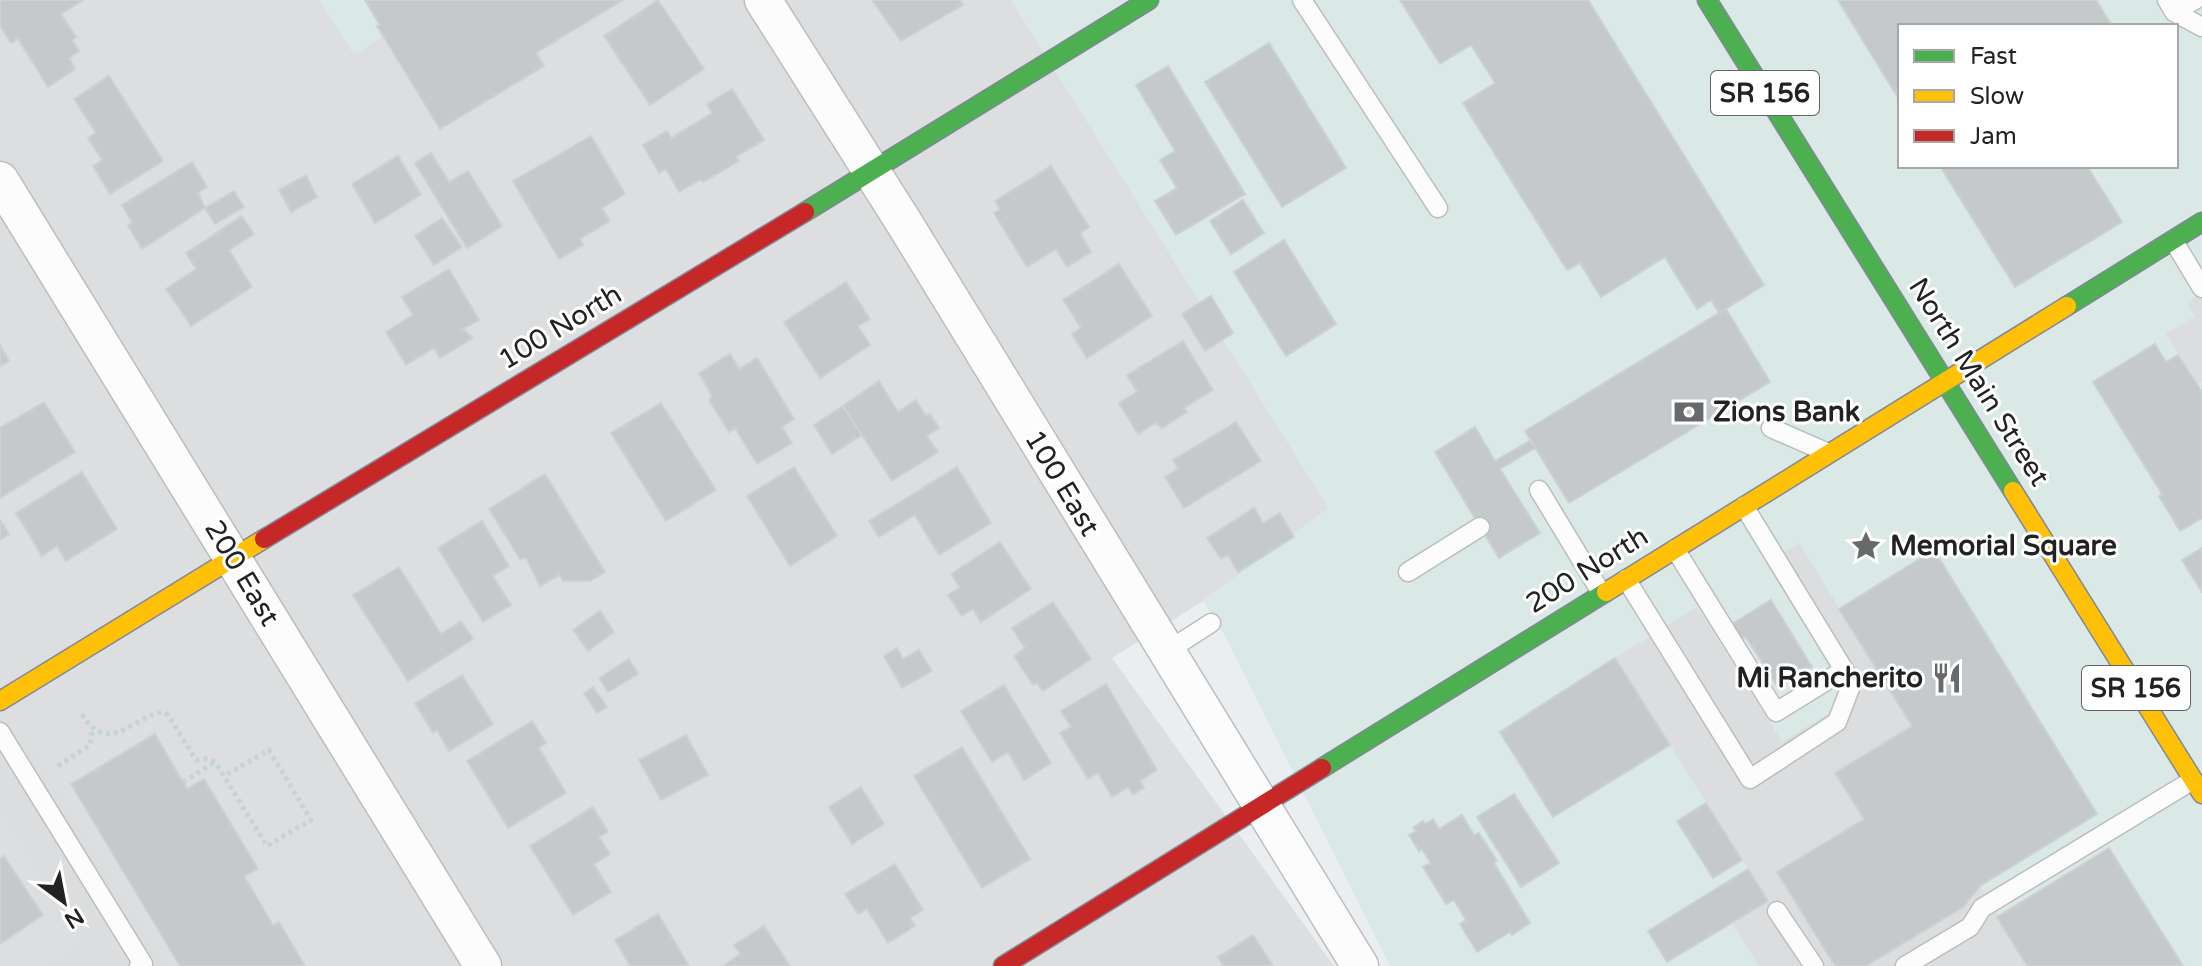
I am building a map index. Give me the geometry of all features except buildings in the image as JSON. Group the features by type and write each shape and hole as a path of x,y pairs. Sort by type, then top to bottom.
{"street":[{"name":"100 East","path":"763,0 1360,966"},
{"name":"North Main Street","path":"1707,0 2198,787"},
{"name":"100 North","path":"0,701 871,172 1137,3"},
{"name":"200 East","path":"0,180 483,966"},
{"name":"200 North","path":"1003,966 2202,222"}],"lane":[{"path":"1302,0 1438,208"},
{"path":"2170,6 2195,0"},
{"path":"2170,6 2202,27"},
{"path":"2173,240 2202,288"},
{"path":"1771,428 1829,453"},
{"path":"1539,490 1602,594"},
{"path":"1626,579 1750,779 1837,722 1852,683 1744,506"},
{"path":"1408,572 1480,527"},
{"path":"1675,549 1776,712 1844,670"},
{"path":"1166,652 1211,623"},
{"path":"0,732 143,964 139,966"},
{"path":"1905,966 1970,927 1982,908 2198,787"},
{"path":"1777,911 1814,966"}],"path":[{"path":"90,727 118,734 162,712 168,715 196,760 215,762 267,846 311,820 269,750 224,776"},
{"path":"58,766 90,745 90,727 82,714"},
{"path":"183,782 215,762"}],"shaded area":[{"path":"0,0 319,0 354,54 443,0 1011,0 1329,508 1203,601 1112,658 1334,966 0,966"},
{"path":"319,0 443,0 354,54"},
{"path":"1011,0 2202,0 2202,966 1390,966 1225,636 1203,601 1328,508"},
{"path":"2202,294 2202,383 2198,385 2166,334 2195,316 2187,303"},
{"path":"1799,543 1912,726 1835,773 1864,819 1778,872 1835,966 1759,966 1732,923 1768,900 1615,658 1697,607 1782,742 1831,712 1840,684 1766,563"},
{"path":"32,749 166,966 45,966 82,943 0,812 0,769"},
{"path":"1980,886 2027,966 1866,966 1963,907"}],"traffic: fast":[{"path":"805,212 1149,0"},
{"path":"1707,0 2013,491"},
{"path":"2067,306 2202,222"},
{"path":"1322,768 1606,592"}],"traffic: slow":[{"path":"1606,592 2067,306"},
{"path":"2013,491 2202,794"},
{"path":"0,701 264,539"}],"traffic: jam":[{"path":"264,539 805,212"},
{"path":"1003,966 1322,768"}],"place":[{"name":"Zions Bank","path":"1689,412"},
{"name":"Memorial Square","path":"1866,546"},
{"name":"Mi Rancherito","path":"1947,678"}]}
